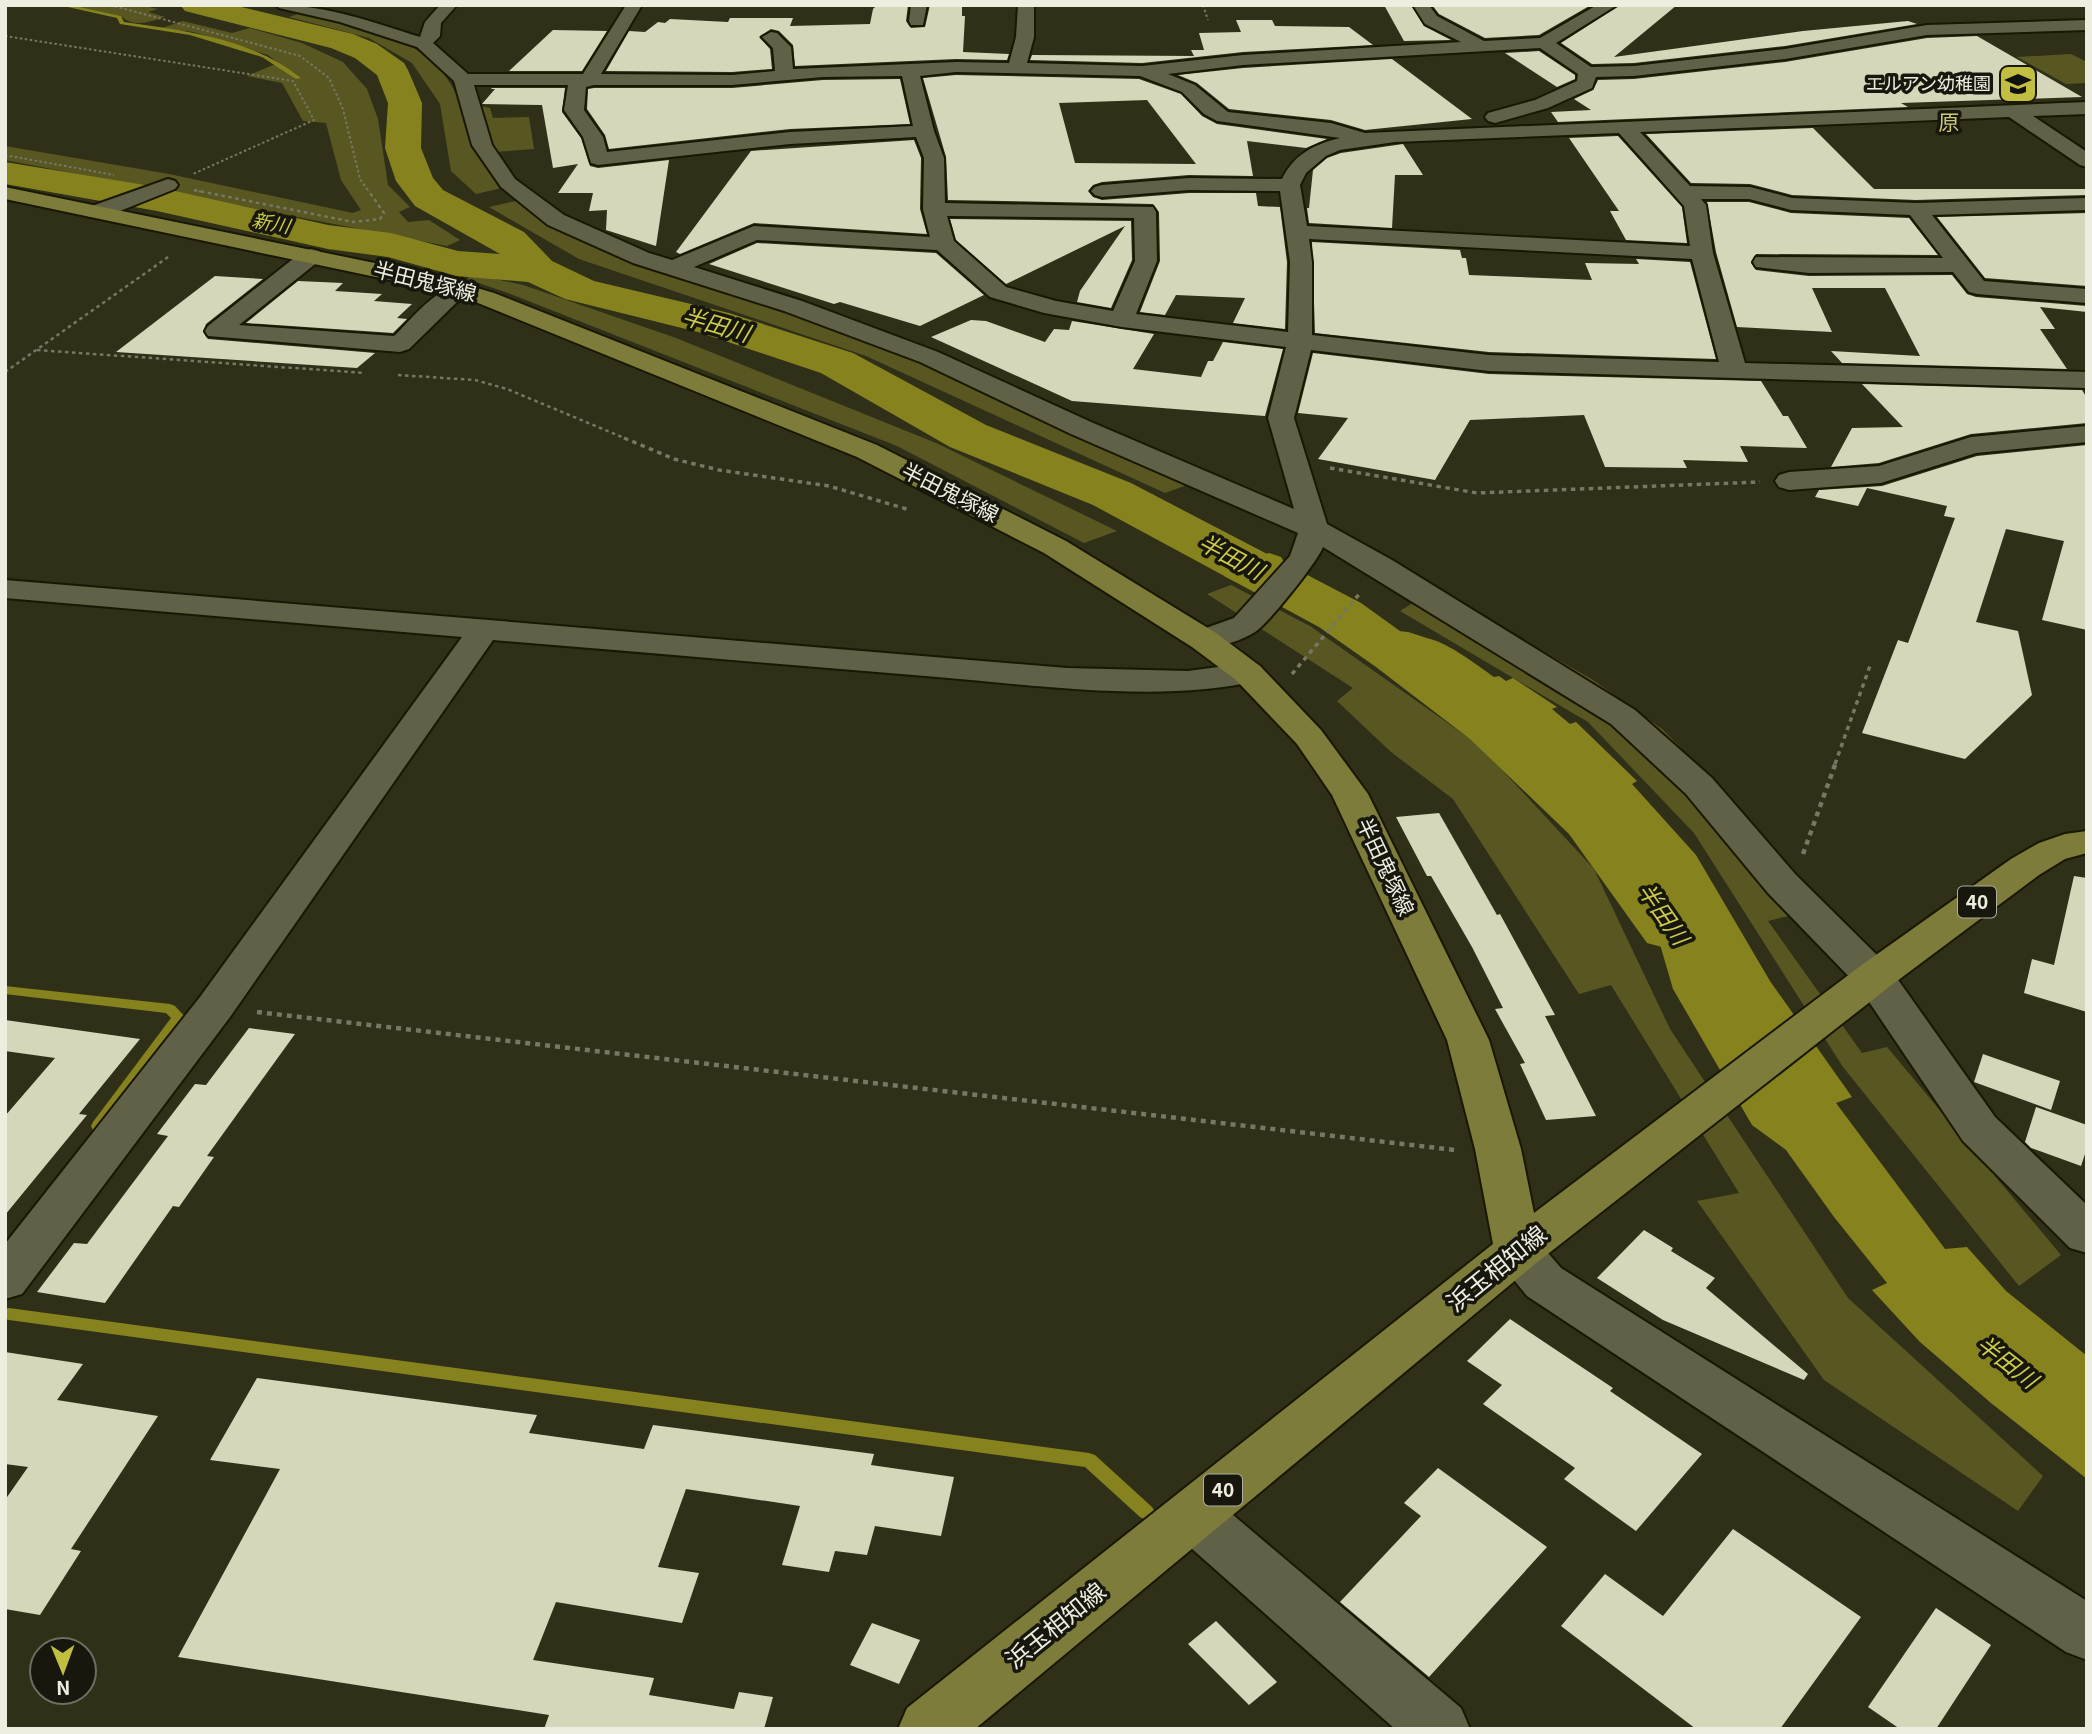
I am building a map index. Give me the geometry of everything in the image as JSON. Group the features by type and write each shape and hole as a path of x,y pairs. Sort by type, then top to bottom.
{"main road":[{"name":"半田鬼塚線","path":"5,193 103,210 465,291 867,451 1055,547 1204,640 1248,673 1309,737 1350,794 1468,1040 1498,1149 1518,1251"},
{"name":"浜玉相知線","path":"928,1729 1518,1251 1874,977 2025,867 2052,851 2078,842 2087,842"}],"street":[{"path":"285,5 344,18 423,43 463,79 482,145 508,183 556,220 641,258 793,306 929,357 1081,428 1309,543 1381,567 1623,718 1699,786 1782,884 1874,977 1979,1129 2087,1235"},
{"path":"423,43 431,36 433,22 449,5"},
{"path":"634,5 587,81 577,84 574,110 593,137 597,159 652,156 714,145 792,138 924,131"},
{"path":"1017,67 1026,37 1026,5"},
{"path":"1421,5 1430,20 1482,47"},
{"path":"463,79 732,80 956,67 1142,71 1243,60 1544,43 1609,5"},
{"path":"1395,136 1524,111 1590,83 1634,71 1724,62 1927,30 2087,25"},
{"path":"771,37 782,47 784,75"},
{"path":"1544,43 1590,83"},
{"path":"676,81 683,62"},
{"path":"910,71 924,131 934,158 934,209 943,244 998,292 1054,308 1122,320 1489,363 2087,380"},
{"path":"1142,71 1183,85 1195,93 1212,113 1224,117 1331,129 1362,138"},
{"path":"1204,640 1245,625 1309,543 1293,461 1281,418 1300,342 1301,262 1290,185 1292,176 1304,161 1321,151 1362,138 1628,121 2087,108"},
{"path":"2013,111 2087,161"},
{"path":"1628,121 1695,205 1702,253 1734,369"},
{"path":"1075,211 1076,193 1189,184 1290,185"},
{"path":"103,210 168,185"},
{"path":"1684,192 1750,193 1791,204 1916,209 2087,204"},
{"path":"934,209 1145,212 1146,261 1122,320"},
{"path":"1916,209 1977,287 2087,296"},
{"path":"1296,232 1702,253"},
{"path":"673,268 754,233 943,244"},
{"path":"311,256 217,331 400,344 449,297 465,291"},
{"path":"1764,262 1809,266 1960,265"},
{"path":"1789,481 1881,474 1944,456 1971,444 2087,434"},
{"path":"5,589 1067,678 1188,681 1248,673"},
{"path":"5,1280 215,1007 484,629"},
{"path":"1518,1251 1545,1282 2087,1633"},
{"path":"1193,1515 1440,1729"}],"path":[{"path":"5,155 353,222 380,219 384,213 360,179 343,109 329,78 300,56 110,5"},
{"path":"1203,5 1208,20"},
{"path":"5,36 293,81 314,120 310,124 168,185"},
{"path":"5,372 177,250 209,235"},
{"path":"37,349 366,373"},
{"path":"393,374 475,380 507,390 674,459 719,470 829,486 913,510"},
{"path":"1293,461 1477,493 1789,481"},
{"path":"1290,678 1381,567"},
{"path":"1782,884 1797,870 1871,663"},
{"path":"215,1007 1445,1151 1498,1149"}],"shaded area":[{"path":"68,5 140,5 158,9 148,12 165,17 136,23 121,16"},
{"path":"303,12 374,30 417,50 436,65 450,83 461,106 490,108 493,118 529,117 534,149 495,152 506,187 476,194 451,171 440,104 412,63 369,38 289,17"},
{"path":"183,21 232,33 250,28 302,43 343,62 367,89 378,119 388,185 410,207 399,212 408,222 429,220 460,240 447,246 5,160 5,146 169,174 353,213 361,210 341,180 326,123 303,121 282,83 247,76 278,63 268,55 193,32 162,28"},
{"path":"2071,54 2087,62 2087,83 2066,84 2017,57"},
{"path":"516,201 543,222 628,258 914,356 1190,484 1165,493 866,356 579,259 489,207"},
{"path":"472,274 523,285 676,338 936,443 1117,531 1084,543 897,446 467,279"},
{"path":"1231,585 1310,626 1479,745 1594,869 1670,1029 1848,1298 2043,1476 2018,1511 1824,1380 1697,1201 1739,1193 1611,985 1579,994 1453,799 1391,752 1337,701 1353,688 1207,594"},
{"path":"1435,589 1593,680 1662,729 1722,789 1785,867 1792,915 1768,921 1862,1053 1887,1047 2061,1255 2019,1286 1843,1067 1694,833 1588,722 1400,611"}],"water":[{"path":"1269,553 1281,557 1302,591 1308,591 1310,595 1342,605 1374,620 1372,625 1383,630 1408,632 1437,641 1494,677 1499,676 1506,681 1513,678 1557,707 1552,709 1570,724 1576,722 1637,781 1632,784 1696,855 1770,981 1852,1097 1836,1103 1945,1249 1967,1247 2006,1291 2087,1356 2087,1479 1991,1403 1920,1342 1872,1290 1887,1283 1834,1217 1786,1150 1752,1125 1673,989 1659,941 1645,911 1629,887 1605,819 1577,788 1552,750 1533,744 1495,720 1448,700 1372,642 1358,640 1367,629 1327,615 1304,617 1224,576 1251,558"}],"building":[{"path":"877,5 908,5 906,21 911,28 925,27 930,5 962,5 962,16 965,16 963,52 1009,54 1007,60 956,59 795,66 793,45 779,31 771,29 759,37 770,49 772,69 732,72 606,71 629,31 645,32 658,22 665,23 670,19 728,22 730,18 793,18 790,26 870,24 873,9"},
{"path":"1384,5 1411,5 1424,26 1451,40 1404,41"},
{"path":"1432,5 1591,5 1539,35 1485,38 1439,14"},
{"path":"1620,5 1677,5 1614,57 1803,31 1908,21 1917,24 1785,46 1634,63 1592,64 1561,43"},
{"path":"1236,20 1272,20 1275,26 1349,27 1373,45 1243,52 1142,63 1030,60 1032,55 1194,56 1191,50 1204,50 1199,33 1241,32"},
{"path":"553,30 607,31 582,71 509,71"},
{"path":"1977,36 2082,97 1901,103 1908,107 1558,122 1551,112 1591,110 1574,99 1593,90 1598,80 1634,79 1785,62 1927,38"},
{"path":"1539,51 1575,75 1575,79 1557,87 1505,53"},
{"path":"1392,59 1472,119 1365,130 1331,120 1229,109 1197,83 1178,75 1243,68"},
{"path":"956,75 1139,79 1181,94 1202,116 1217,124 1327,139 1306,148 1247,141 1253,176 1189,175 1102,182 1093,185 1088,191 1093,197 1102,200 1189,193 1256,193 1258,206 1280,207 1287,262 1285,329 1233,323 1245,298 1176,295 1165,315 1140,312 1160,261 1159,212 1153,204 948,200 946,157 923,78","holes":["1147,100 1196,164 1075,163 1059,103"]},
{"path":"900,79 910,124 790,129 609,149 605,135 587,109 588,89 594,88 732,88 823,80"},
{"path":"492,88 565,88 562,112 581,138 590,166 598,168 669,160 656,246 606,230 607,210 589,211 593,193 558,193 578,164 553,168 542,105 482,104 495,89"},
{"path":"1813,128 1874,189 2087,189 2087,195 1916,200 1792,195 1750,184 1691,183 1646,134"},
{"path":"1618,136 1682,207 1687,243 1626,240 1610,211 1619,211 1569,138"},
{"path":"914,140 921,158 920,209 927,234 754,223 680,254 676,252 751,151"},
{"path":"1403,144 1423,175 1395,175 1392,228 1309,223 1307,208 1313,170 1327,158 1341,153"},
{"path":"1707,202 1749,202 1791,213 1909,218 1938,255 1756,254 1751,263 1756,270 1809,276 1952,275 1967,294 1976,297 2087,306 2087,312 2040,307 2055,329 2040,329 2067,369 1842,363 1831,351 1920,356 1885,288 1812,288 1832,332 1737,327 1716,252"},
{"path":"2087,213 2087,286 1985,278 1937,217"},
{"path":"950,219 1131,221 1132,260 1111,308 1077,302 1080,291 1125,226 1006,284 956,240"},
{"path":"1312,242 1460,250 1462,258 1466,258 1469,275 1592,280 1585,263 1639,264 1636,259 1690,262 1716,359 1489,352 1315,333"},
{"path":"757,243 936,253 984,295 920,326 840,302 834,304 709,264"},
{"path":"215,276 263,279 206,324 203,332 208,339 375,353 357,368 116,352"},
{"path":"298,281 343,283 335,291 382,294 374,301 412,304 397,318 407,319 393,333 246,323"},
{"path":"971,320 986,321 1045,342 1054,329 1069,330 1072,321 1154,334 1133,369 1201,377 1208,361 1213,361 1223,342 1283,349 1265,416 1072,401 931,337"},
{"path":"1313,353 1489,374 1761,381 1783,416 1788,416 1807,448 1740,446 1748,462 1683,460 1687,468 1605,467 1584,415 1470,420 1435,480 1318,459 1348,418 1298,413"},
{"path":"1862,384 2082,390 2087,398 2087,423 1971,434 1879,463 1831,467 1852,428 1903,427"},
{"path":"2087,445 2087,630 2042,620 2064,541 2006,529 1976,622 2018,631 2032,695 1965,759 1862,733 1898,640 1908,643 1955,518 1944,516 1947,506 1867,488 1858,506 1815,497 1819,490 1882,486 1977,456"},
{"path":"1439,813 1497,915 1500,914 1555,1015 1545,1016 1596,1116 1546,1120 1520,1064 1525,1063 1495,1009 1503,1008 1472,947 1431,876 1427,876 1396,817"},
{"path":"2074,876 2087,878 2087,1012 2024,993 2032,959 2054,965"},
{"path":"5,1020 140,1039 79,1114 87,1115 5,1215 5,1116 55,1058 5,1051"},
{"path":"249,1028 295,1034 207,1156 214,1157 179,1207 173,1206 105,1303 37,1292 74,1243 87,1244 168,1136 157,1134 195,1084 206,1085"},
{"path":"1983,1054 2060,1081 2051,1110 1974,1082"},
{"path":"2036,1107 2087,1125 2087,1148 2081,1166 2031,1148 2025,1142"},
{"path":"1644,1230 1673,1248 1671,1251 1715,1278 1706,1288 1808,1374 1804,1380 1663,1320 1597,1278"},
{"path":"1510,1319 1613,1388 1610,1391 1702,1454 1636,1531 1564,1479 1575,1468 1483,1404 1502,1385 1467,1361"},
{"path":"5,1352 83,1364 57,1400 158,1416 71,1549 81,1551 40,1615 5,1609 5,1500 28,1467 5,1464"},
{"path":"257,1378 537,1415 529,1433 644,1449 653,1425 874,1454 871,1465 954,1477 941,1536 875,1526 867,1555 835,1551 829,1572 782,1565 800,1506 686,1489 658,1567 699,1573 682,1623 556,1602 533,1660 654,1678 649,1695 734,1709 739,1692 773,1697 764,1729 544,1729 549,1715 178,1657 280,1469 210,1460"},
{"path":"1438,1468 1547,1547 1429,1677 1340,1602 1421,1516 1404,1503"},
{"path":"1733,1529 1861,1617 1780,1729 1696,1729 1561,1626 1605,1574 1663,1616"},
{"path":"1936,1608 1991,1645 1936,1729 1900,1729 1868,1707"},
{"path":"1216,1621 1277,1682 1249,1705 1188,1644"},
{"path":"872,1623 920,1640 899,1684 850,1665"}],"waterway":[{"path":"61,5 119,17 122,23 131,25 191,33 264,56 298,78"},
{"name":"半田川","path":"195,5 342,41 366,51 392,70 405,103 403,148 415,181 429,198 510,241 537,270"},
{"name":"新川","path":"5,173 157,199 328,237 391,245 456,263 537,270"},
{"name":"半田川","path":"537,270 580,290 713,322 837,363 968,436 1112,494 1340,615 1397,654 1492,726 1593,820 1673,927"},
{"path":"5,990 170,1009 179,1018 98,1126"},
{"path":"9,1314 1089,1460 1146,1512"}],"place":[{"name":"エルアン幼稚園","path":"2018,84"}],"district":[{"name":"原","path":"1949,123"}]}
